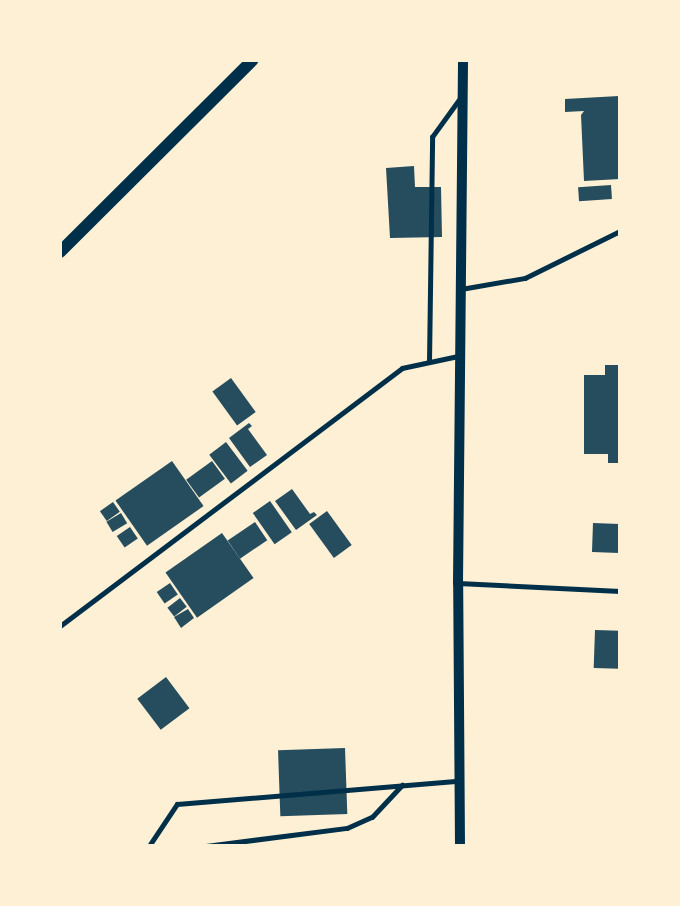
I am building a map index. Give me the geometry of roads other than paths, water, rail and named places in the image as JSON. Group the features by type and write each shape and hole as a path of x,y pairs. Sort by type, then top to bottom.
{"main road":[{"path":"60,252 253,60"}],"street":[{"path":"460,846 458,583 463,60"}],"lane":[{"path":"429,362 432,137 463,95"},
{"path":"461,289 525,278 620,231"},
{"path":"60,626 402,368 460,356"},
{"path":"458,583 620,591"},
{"path":"149,846 177,804 461,781"},
{"path":"206,846 347,828 372,817 402,785"}]}
